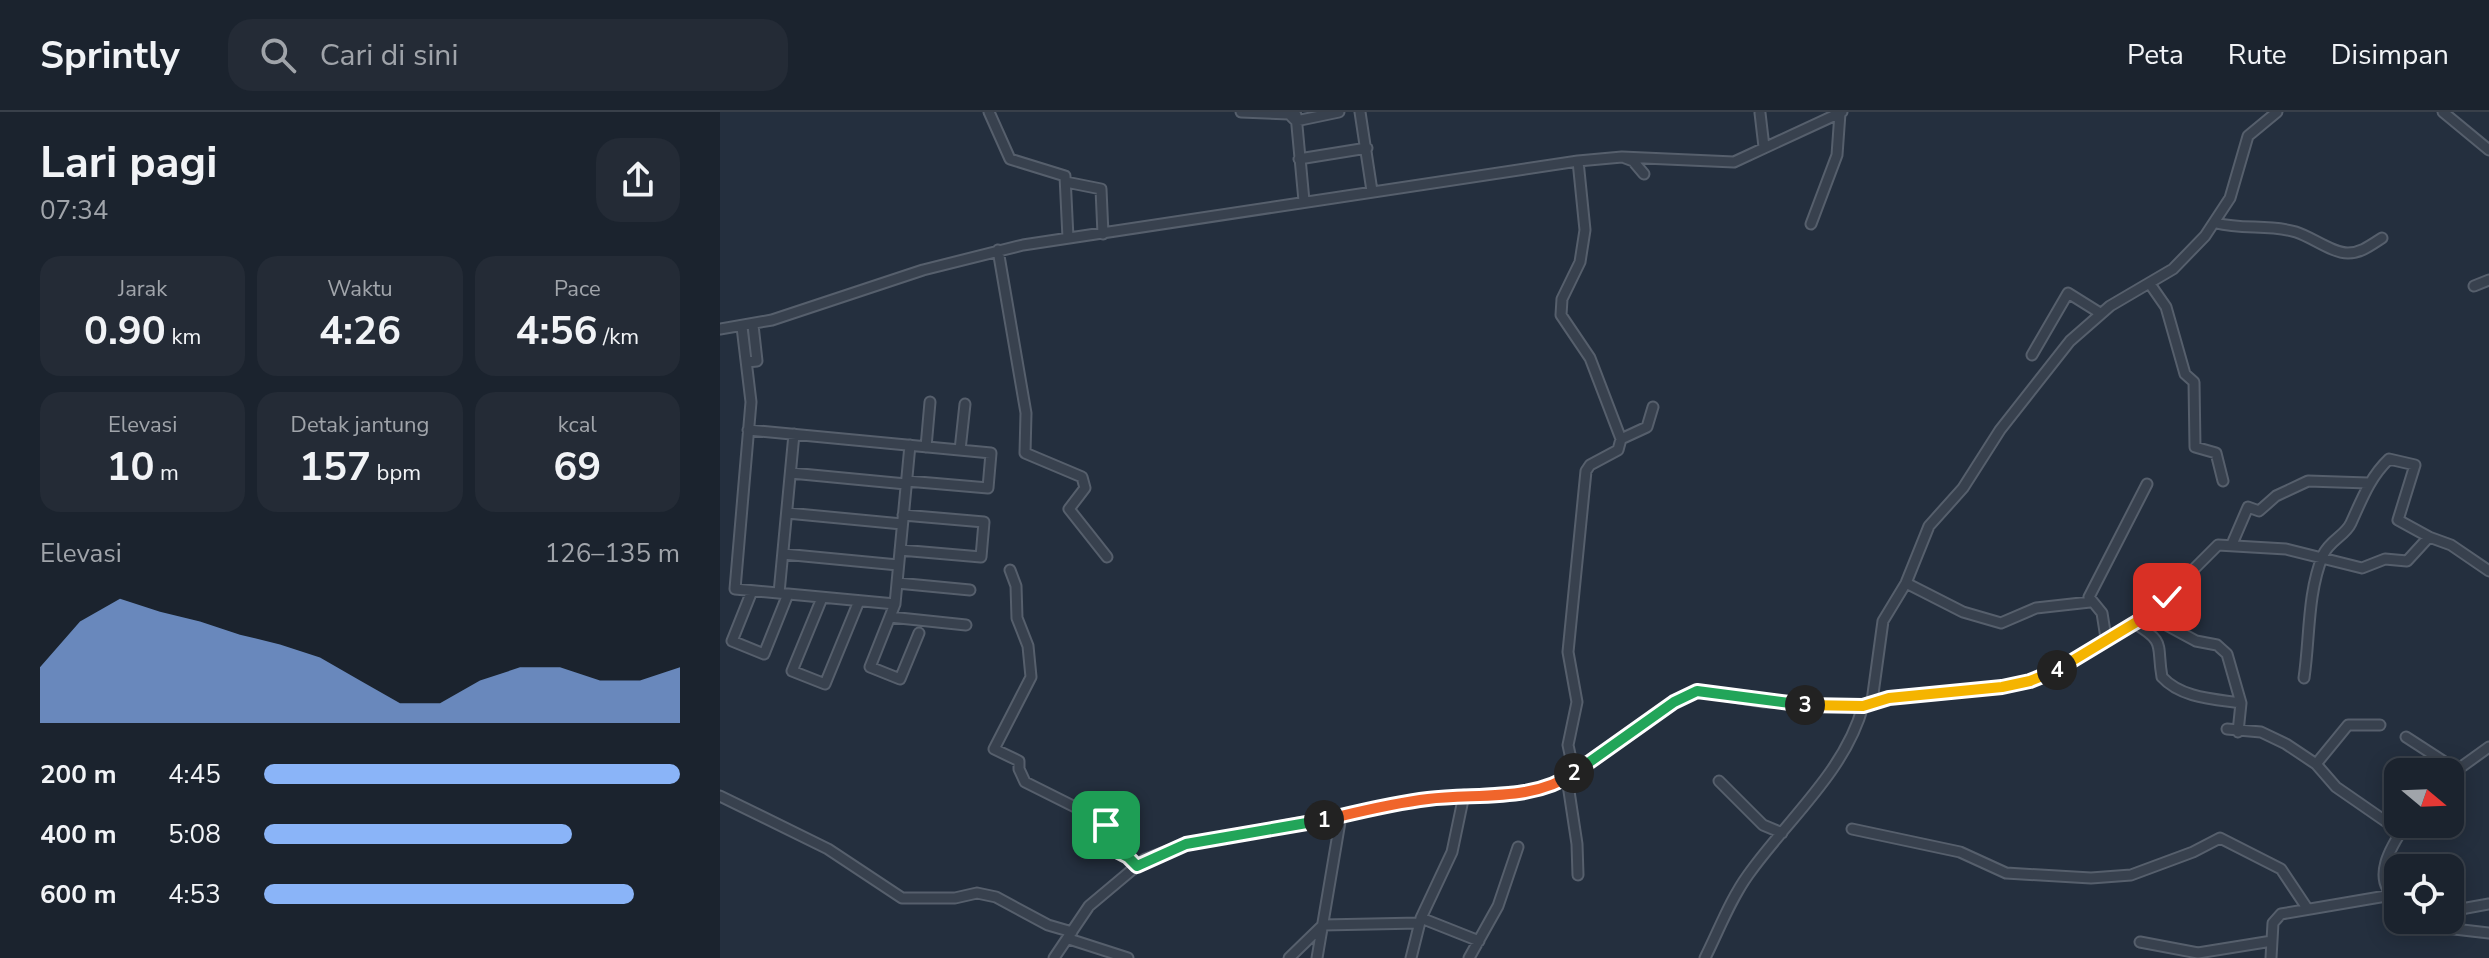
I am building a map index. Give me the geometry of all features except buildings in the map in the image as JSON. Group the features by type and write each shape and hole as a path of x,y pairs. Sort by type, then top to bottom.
{"street":[{"path":"989,112 1008,157 1018,164 1060,172 1066,182 1068,238"},
{"path":"1241,112 1296,116 1339,112"},
{"path":"1360,112 1372,191"},
{"path":"720,329 748,326 938,265 998,250 1068,238 1578,161 1622,157 1734,162 1841,112 1837,155 1811,224"},
{"path":"1705,958 1745,879 1829,773 1853,734 1868,704 1880,630 1891,605 1906,583 1929,526 1963,488 2000,430 2061,352 2100,313 2173,269 2216,223 2230,198 2248,136 2277,112"},
{"path":"2443,112 2489,150"},
{"path":"1760,113 1764,147"},
{"path":"1296,116 1304,201"},
{"path":"1299,159 1367,148"},
{"path":"1622,157 1633,161 1644,174"},
{"path":"1578,161 1585,230 1580,262 1562,299 1561,315 1590,358 1621,439 1618,450 1595,462 1584,485 1568,652 1577,702 1568,745 1578,875"},
{"path":"1066,182 1101,189 1103,234"},
{"path":"2216,223 2237,228 2272,226 2318,240 2343,253 2361,251 2382,238"},
{"path":"998,250 1025,408 1025,453 1084,482 1069,509 1107,557"},
{"path":"2474,286 2489,280"},
{"path":"2150,284 2166,307 2186,375 2194,382 2195,447 2199,451 2216,453 2223,481"},
{"path":"2032,355 2068,293 2100,313"},
{"path":"748,326 757,361 747,362 751,402 735,588 895,604"},
{"path":"926,447 930,402"},
{"path":"960,450 965,404"},
{"path":"1621,439 1647,427 1653,407"},
{"path":"748,430 991,453 988,488 791,473"},
{"path":"752,591 732,641 764,654 784,594 783,554 794,434"},
{"path":"910,445 895,604 870,667 900,679 919,633"},
{"path":"2304,678 2308,621 2322,558 2333,539 2348,529 2368,483 2389,459 2414,463 2405,505 2398,520 2451,545 2489,571"},
{"path":"2232,544 2247,507 2259,511 2276,496 2312,480 2368,483"},
{"path":"2090,602 2099,573 2118,546 2134,505 2147,484"},
{"path":"787,513 984,522 981,557 900,550"},
{"path":"1054,958 1089,906 1137,866 1186,844 1464,795 1523,793 1571,776 1674,702 1697,691 1764,702 1868,704 2030,681 2066,665 2148,615 2218,545 2286,549 2362,568 2385,559 2404,562 2429,537"},
{"path":"783,554 898,565"},
{"path":"1010,570 1016,586 1017,618 1028,646 1031,677 994,749 1019,761 1025,782 1105,822 1101,843 1128,857 1137,866"},
{"path":"897,583 970,590"},
{"path":"1906,583 1963,612 2001,623 2036,608 2090,602 2100,608 2106,638"},
{"path":"822,598 792,671 825,684 859,601"},
{"path":"2148,615 2196,641 2209,642 2221,649 2231,662 2241,703 2238,732"},
{"path":"890,617 966,625"},
{"path":"2134,623 2157,638 2162,648 2162,677 2169,685 2185,693 2241,703"},
{"path":"2316,764 2348,725 2380,725"},
{"path":"2227,729 2265,734 2316,764 2336,787 2384,816"},
{"path":"2406,737 2433,758"},
{"path":"2464,766 2489,747"},
{"path":"1719,781 1763,825 1782,833"},
{"path":"1411,958 1420,921 1452,852 1464,795"},
{"path":"720,796 828,849 902,898 955,898 977,893 996,897 1070,936 1128,958"},
{"path":"1317,958 1341,816"},
{"path":"1852,829 1960,852 2006,873 2091,878 2131,875 2193,852 2220,838 2281,869 2307,908"},
{"path":"1469,958 1498,906 1518,847"},
{"path":"2271,958 2271,931 2276,918 2307,908 2384,898"},
{"path":"2464,908 2489,904"},
{"path":"1289,958 1323,925 1420,921 1479,941"},
{"path":"2464,931 2489,933"},
{"path":"2140,942 2198,953 2272,941"}],"route":[{"path":"1106,825 1099,840 1101,843 1128,857 1137,866 1145,859 1186,844 1317,822 1426,799 1537,790 1567,778 1674,702 1697,691 1764,702 1863,706 1872,701 1930,692 2002,687 2053,673 2148,615 2167,597"}]}
